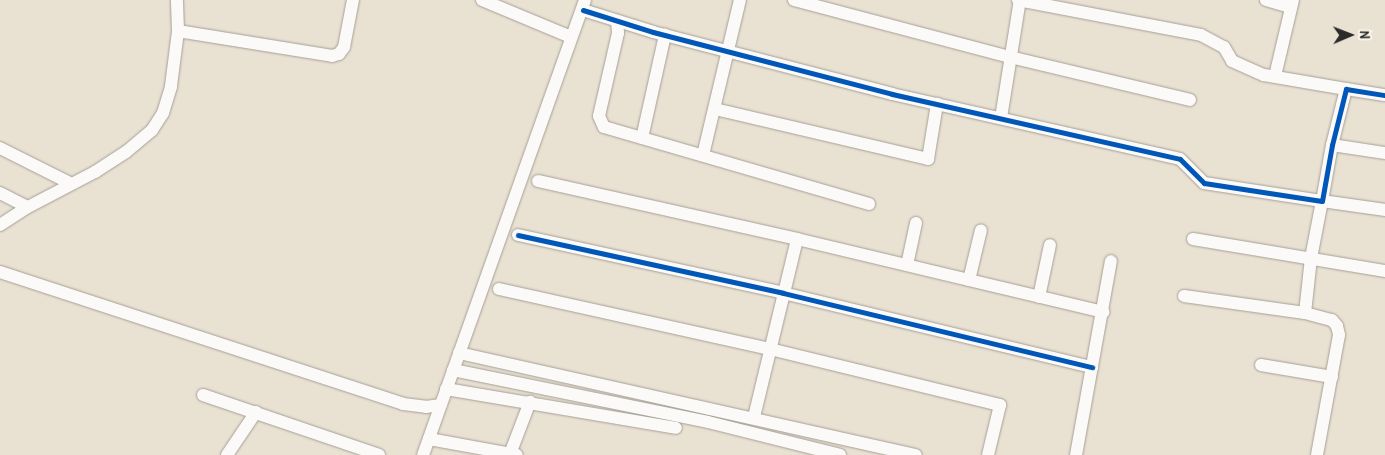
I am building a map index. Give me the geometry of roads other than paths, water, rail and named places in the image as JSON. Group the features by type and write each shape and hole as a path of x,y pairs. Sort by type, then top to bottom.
{"street":[{"path":"0,225 28,207 126,152 152,130 163,113 171,86 178,31 177,0"},
{"path":"178,31 332,56 339,54 344,47 353,0"},
{"path":"482,0 571,37"},
{"path":"703,155 740,0"},
{"path":"794,0 1010,57 1190,100"},
{"path":"1001,118 1019,0 1201,36 1224,47 1232,61 1264,75 1385,95"},
{"path":"1266,0 1292,4 1275,76"},
{"path":"423,455 584,5 618,21 665,35 937,104 1180,159 1204,183 1385,210"},
{"path":"618,21 618,33 599,116 604,126 869,204"},
{"path":"642,138 665,35"},
{"path":"1305,313 1311,258 1332,145 1346,89"},
{"path":"715,109 928,159 937,104"},
{"path":"1332,145 1385,153"},
{"path":"0,148 72,184"},
{"path":"538,181 797,239 1103,312"},
{"path":"0,193 28,207"},
{"path":"906,265 916,223"},
{"path":"969,280 981,230"},
{"path":"518,236 783,293 1092,367"},
{"path":"754,417 797,239"},
{"path":"1193,239 1385,271"},
{"path":"1038,297 1050,245"},
{"path":"1076,455 1111,261"},
{"path":"0,272 403,404 426,407 441,405"},
{"path":"499,289 770,349 1000,405 988,455"},
{"path":"1184,296 1305,313 1332,320 1337,326 1339,335 1316,455"},
{"path":"459,353 754,417 916,455"},
{"path":"1261,365 1332,377"},
{"path":"453,370 708,422 840,455"},
{"path":"446,389 676,428"},
{"path":"202,395 379,455"},
{"path":"429,439 513,454 530,402"},
{"path":"227,455 256,412"}]}
